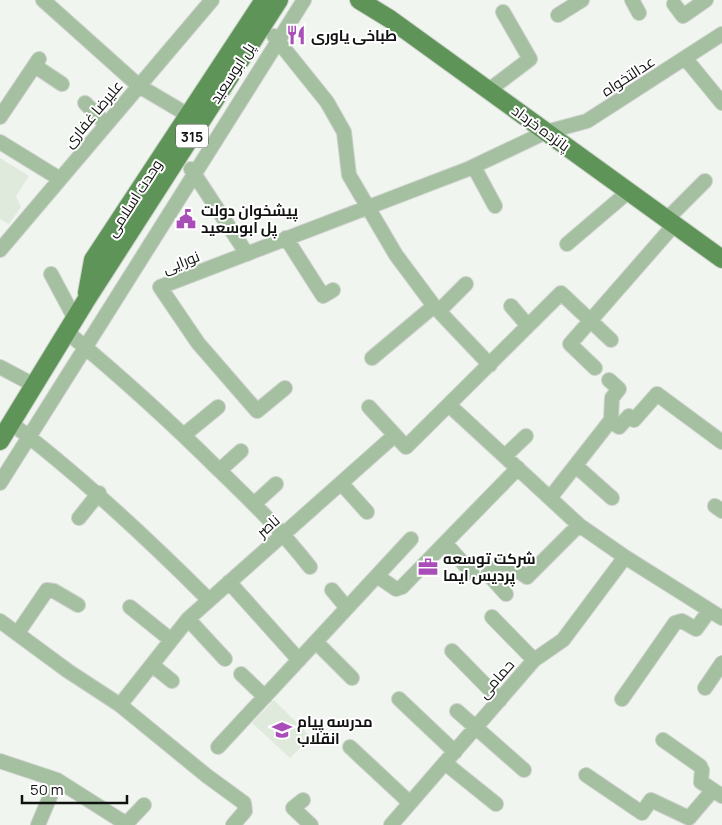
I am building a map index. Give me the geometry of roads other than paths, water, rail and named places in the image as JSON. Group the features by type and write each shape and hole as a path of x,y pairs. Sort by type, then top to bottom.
{"main road":[{"name":"وحدت اسلامی","path":"85,302 93,260 264,0"},
{"name":"پل ابوسعید","path":"105,272 279,0"},
{"name":"پانزده خرداد","path":"359,0 390,19 722,259"},
{"path":"371,0 390,19"},
{"name":"وحدت اسلامی","path":"0,440 105,272"}],"street":[{"path":"43,0 139,86 188,115"},
{"name":"علیرضا غفاری","path":"0,250 212,0"},
{"path":"276,39 296,0"},
{"path":"0,483 86,348 193,171 276,39 304,0"},
{"path":"632,0 639,13"},
{"path":"674,4 683,16 706,0"},
{"path":"558,15 574,2"},
{"path":"489,90 530,60 503,12"},
{"name":"عدالتخواه","path":"474,167 546,132 587,121 722,34"},
{"path":"276,39 327,102 344,132 349,175 367,209 396,255 436,308 490,364"},
{"path":"685,58 722,103"},
{"path":"0,116 37,63 62,84"},
{"path":"85,103 106,124"},
{"path":"0,142 60,179"},
{"path":"474,167 495,206"},
{"name":"نورایی","path":"285,388 257,411 198,343 160,287 474,167"},
{"path":"193,171 247,254"},
{"path":"131,264 193,171"},
{"path":"595,368 570,344 591,321 705,180"},
{"path":"567,244 628,192"},
{"path":"286,238 323,296 333,290"},
{"path":"51,274 71,326 86,348 185,434 284,534 310,567"},
{"path":"372,358 466,284"},
{"path":"369,406 406,447 561,293 611,340"},
{"path":"511,306 528,326"},
{"path":"0,367 34,385"},
{"path":"550,498 611,420 612,398 619,389 609,380"},
{"path":"611,420 620,427 630,416 634,420 657,394 722,442"},
{"path":"449,405 579,524 625,557 722,618"},
{"path":"185,434 218,408"},
{"path":"11,423 99,494 148,539 209,600"},
{"name":"ناصر","path":"120,705 188,619 395,435"},
{"path":"505,456 526,436"},
{"path":"220,470 241,451"},
{"path":"576,466 612,498"},
{"path":"377,576 399,589 518,468"},
{"path":"341,483 367,512"},
{"path":"254,504 276,484"},
{"path":"79,518 99,494"},
{"path":"506,594 488,574 504,562 527,577 579,524"},
{"path":"218,747 411,539"},
{"path":"445,543 472,573"},
{"name":"حمامی","path":"391,825 534,660 563,640 625,557"},
{"path":"229,582 299,660"},
{"path":"17,634 47,590 54,591 78,605"},
{"path":"332,590 347,608"},
{"path":"130,607 171,640"},
{"path":"622,699 675,623 682,620 696,629 709,611"},
{"path":"492,617 534,660"},
{"path":"188,619 225,659"},
{"path":"0,622 120,705 207,776 244,803 245,811 234,825"},
{"path":"316,642 352,678"},
{"path":"452,651 500,700"},
{"path":"706,688 722,663"},
{"path":"152,665 172,681"},
{"path":"242,674 265,697"},
{"path":"399,699 455,752"},
{"path":"458,710 475,728 524,770"},
{"path":"586,775 642,814 651,800 689,818 717,793 701,782 702,770 700,766 663,740"},
{"path":"350,747 410,803"},
{"path":"0,761 57,780 127,824 144,805"},
{"path":"445,763 496,804"},
{"path":"38,825 57,780"},
{"path":"303,800 293,808 311,825"}],"place":[{"name":"طباخی یاوری","path":"296,35"},
{"name":"پیشخوان دولت پل ابوسعید","path":"186,219"},
{"name":"شرکت توسعه پردیس ایما","path":"428,567"},
{"name":"مدرسه پیام انقلاب","path":"282,730"}]}
